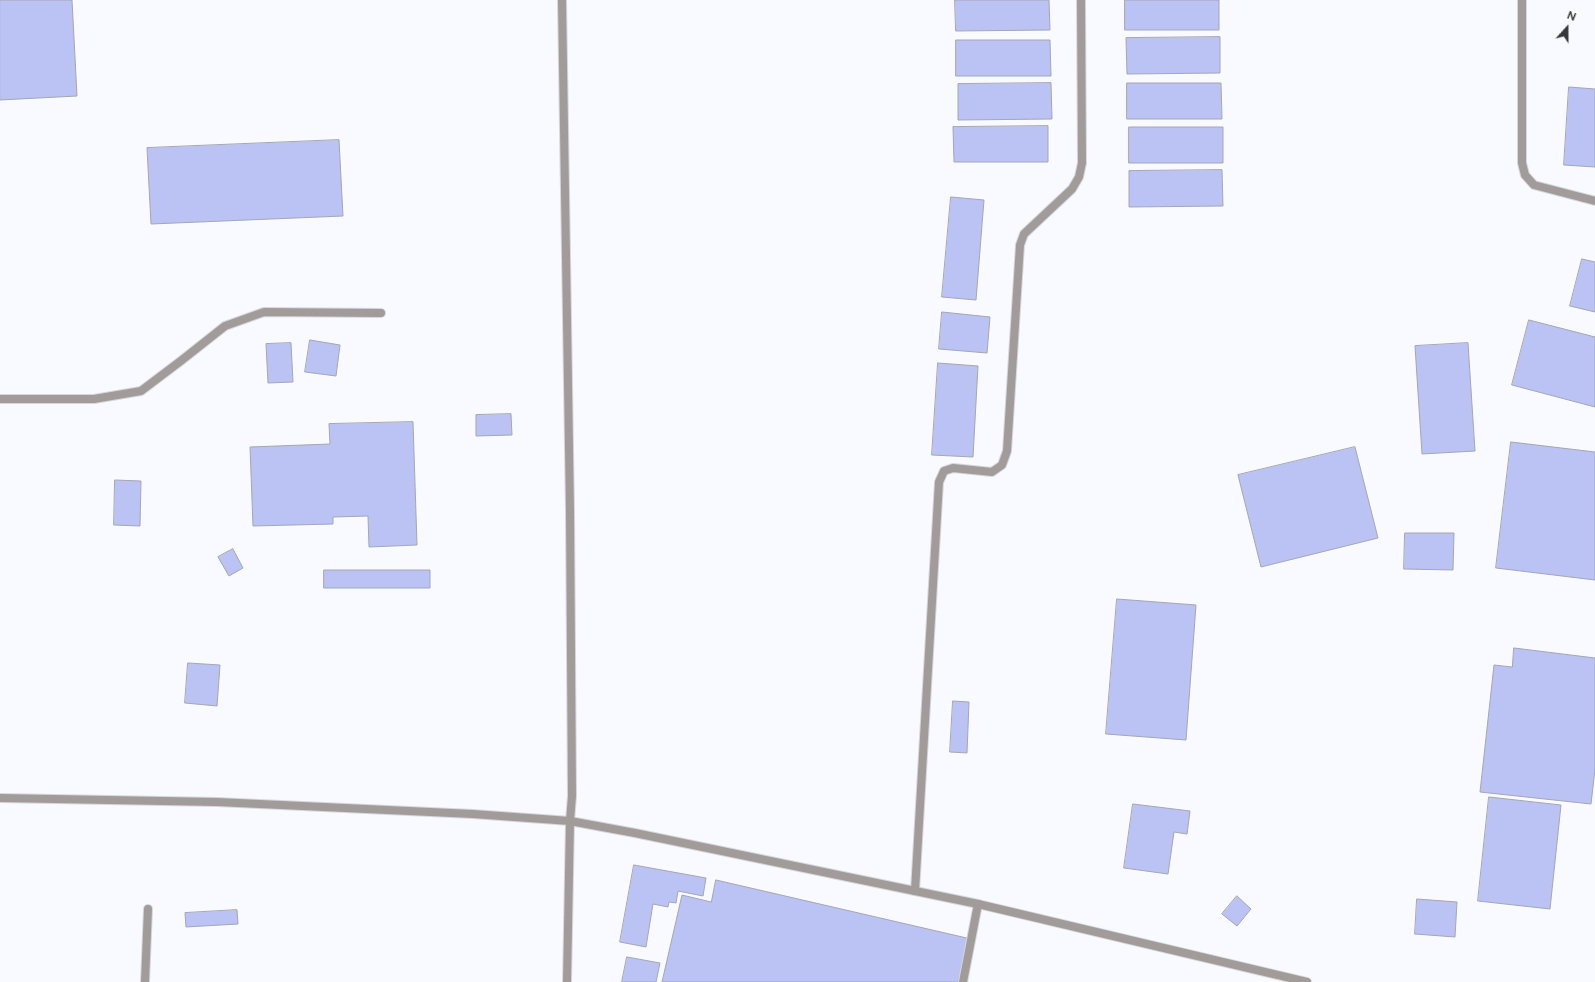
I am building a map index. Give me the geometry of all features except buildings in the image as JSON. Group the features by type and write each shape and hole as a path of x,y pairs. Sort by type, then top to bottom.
{"street":[{"path":"562,0 570,527 572,796 570,821 567,982"},
{"path":"915,891 939,482 944,471 953,468 992,472 1002,465 1007,452 1020,245 1024,234 1072,189 1079,177 1082,163 1081,0"},
{"path":"1522,0 1522,163 1526,176 1534,185 1595,201"},
{"path":"0,399 94,399 141,391 225,326 264,312 381,313"},
{"path":"0,798 225,802 473,814 570,821 635,832 978,904 1307,982"},
{"path":"963,982 978,904"},
{"path":"145,982 148,909"}]}
